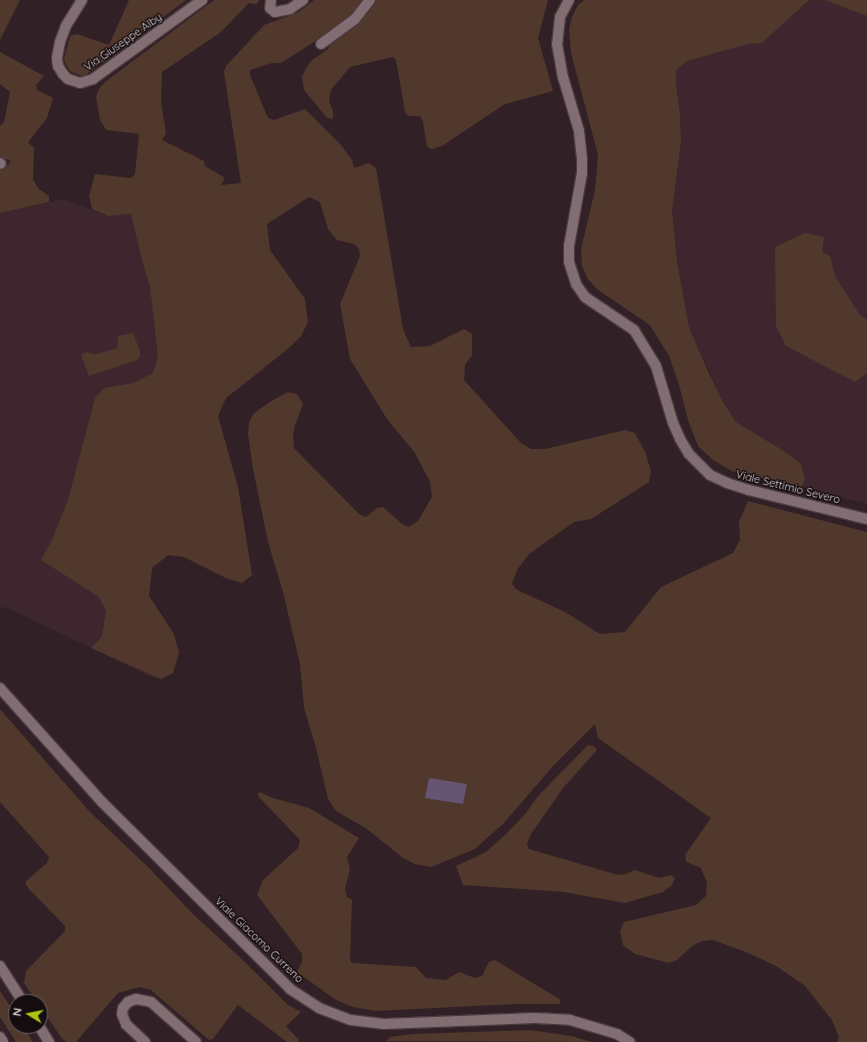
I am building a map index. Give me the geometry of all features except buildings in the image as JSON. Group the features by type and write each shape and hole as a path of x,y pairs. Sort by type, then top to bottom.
{"street":[{"name":"Via Giuseppe Alby","path":"82,0 66,26 60,42 57,58 58,66 63,74 68,79 80,83 93,79 202,0"},
{"path":"271,0 270,8 276,12 290,9 303,0"},
{"path":"321,44 355,19 370,0"},
{"name":"Viale Settimio Severo","path":"569,0 560,17 557,44 563,77 581,144 582,172 570,238 569,254 572,270 581,291 585,297 634,330 656,366 673,423 680,439 689,454 710,475 727,483 749,490 867,519"},
{"name":"Viale Giacomo Curreno","path":"0,688 102,802 290,989 319,1008 351,1020 384,1024 535,1018 570,1020 616,1034 630,1042"},
{"path":"0,966 18,994"},
{"path":"145,1042 126,1024 122,1014 123,1008 128,1002 136,999 151,1002 196,1042"},
{"path":"0,1037 3,1042"}],"shaded area":[{"path":"0,0 20,0 0,40"},
{"path":"129,0 186,0 87,74 82,76 71,72 64,59 70,36 77,34 109,45"},
{"path":"214,0 259,0 257,4 249,3 221,32 162,72 161,102 166,133 162,140 204,161 205,166 225,178 221,185 241,183 224,72 226,66 264,25 299,12 314,0 364,0 363,4 356,12 336,28 281,63 272,63 250,70 250,75 268,118 274,120 305,109 341,145 352,160 354,168 369,163 376,168 403,329 411,347 430,346 464,329 472,334 472,355 465,365 464,380 520,442 531,449 545,449 625,430 635,433 646,454 651,472 649,482 591,519 574,522 529,554 517,570 512,584 517,590 565,612 600,634 625,632 661,587 733,553 740,540 739,522 748,501 867,532 867,1042 837,1042 839,1037 832,1020 804,985 776,966 746,952 713,940 702,941 692,946 677,960 669,963 635,954 623,945 620,931 624,922 696,905 706,896 707,883 701,868 686,862 685,855 711,818 598,738 595,724 554,765 503,824 475,849 431,867 415,864 403,858 367,829 336,811 328,799 316,748 304,708 300,664 283,592 268,542 253,469 248,434 249,422 254,413 273,400 288,392 297,394 303,404 295,425 293,436 294,448 359,514 366,517 377,508 383,507 402,524 409,527 418,521 432,497 430,482 415,453 387,419 350,359 340,304 360,256 359,249 354,244 337,240 328,229 320,202 309,197 267,224 270,250 305,299 308,322 301,336 290,347 226,398 218,416 238,487 252,575 242,583 228,579 184,557 168,555 152,568 149,596 174,634 179,653 173,673 161,679 91,648 102,637 106,611 99,597 41,560 52,540 68,500 95,398 104,388 133,383 153,373 158,357 150,286 131,214 108,216 92,209 89,196 95,174 131,178 135,174 139,134 106,130 100,120 96,96 100,87 105,82"},
{"path":"376,0 548,0 538,38 553,91 505,104 442,146 431,149 427,146 423,122 420,116 408,116 405,112 396,60 393,57 350,67 331,90 329,102 333,111 333,119 327,118 304,90 302,77 312,60 328,49 332,42 357,24 370,11"},
{"path":"584,0 809,0 762,43 748,44 687,61 676,70 681,141 672,211 677,261 689,327 708,371 723,402 736,422 784,451 801,464 805,479 802,487 732,471 713,460 698,446 688,420 679,385 669,356 650,325 598,290 588,279 582,266 581,249 595,190 598,155 571,53 569,29 572,17 578,5"},
{"path":"809,0 824,0 867,16 867,504 802,487 805,479 801,464 784,451 736,422 723,402 689,327 677,261 672,211 681,141 676,70 687,61 748,44 762,43"},
{"path":"824,0 867,0 867,16"},
{"path":"0,52 44,76 36,85 37,90 53,98 47,118 28,142 34,148 33,180 39,189 49,196 49,202 0,213 0,169 6,167 11,161 0,157 0,126 4,122 10,92 0,84"},
{"path":"63,199 108,216 131,214 267,224 270,250 305,299 308,322 301,336 259,373 226,398 218,416 238,487 252,575 242,583 228,579 184,557 168,555 152,568 149,596 174,634 179,653 173,673 161,679 147,675 8,608 0,607 0,213"},
{"path":"805,233 824,237 822,252 830,256 835,276 859,314 867,320 867,373 855,382 786,346 776,326 775,247"},
{"path":"133,333 140,351 140,356 137,360 89,376 81,355 83,353 88,352 94,355 117,348 118,336"},
{"path":"0,709 89,811 288,1005 301,1012 286,1026 299,1040 298,1042 287,1042 238,1005 213,1039 209,1040 151,990 139,987 118,993 76,1042 66,1042 48,1018 48,994 32,994 24,983 26,971 65,931 65,926 28,888 25,882 47,863 49,857 0,802"},
{"path":"588,745 594,746 597,750 563,788 531,834 527,843 529,849 618,875 626,874 635,870 659,878 671,875 675,878 672,885 663,892 625,903 564,892 463,885 456,866 486,852 506,834 525,814 539,795"},
{"path":"429,778 467,784 463,804 425,798"},
{"path":"260,792 273,798 309,808 359,838 347,857 350,869 345,889 347,897 352,900 350,960 352,963 416,967 426,978 446,980 459,972 475,978 482,976 489,962 495,960 561,1000 559,1004 516,1004 376,1011 353,1007 336,1000 297,972 302,962 302,954 257,895 263,880 298,848 300,840 259,797 258,794"},
{"path":"0,991 8,1003 8,1030 0,1017"},
{"path":"530,1030 571,1036 592,1042 386,1041 390,1037 413,1034"},
{"path":"11,1034 28,1034 33,1042 16,1042"}]}
